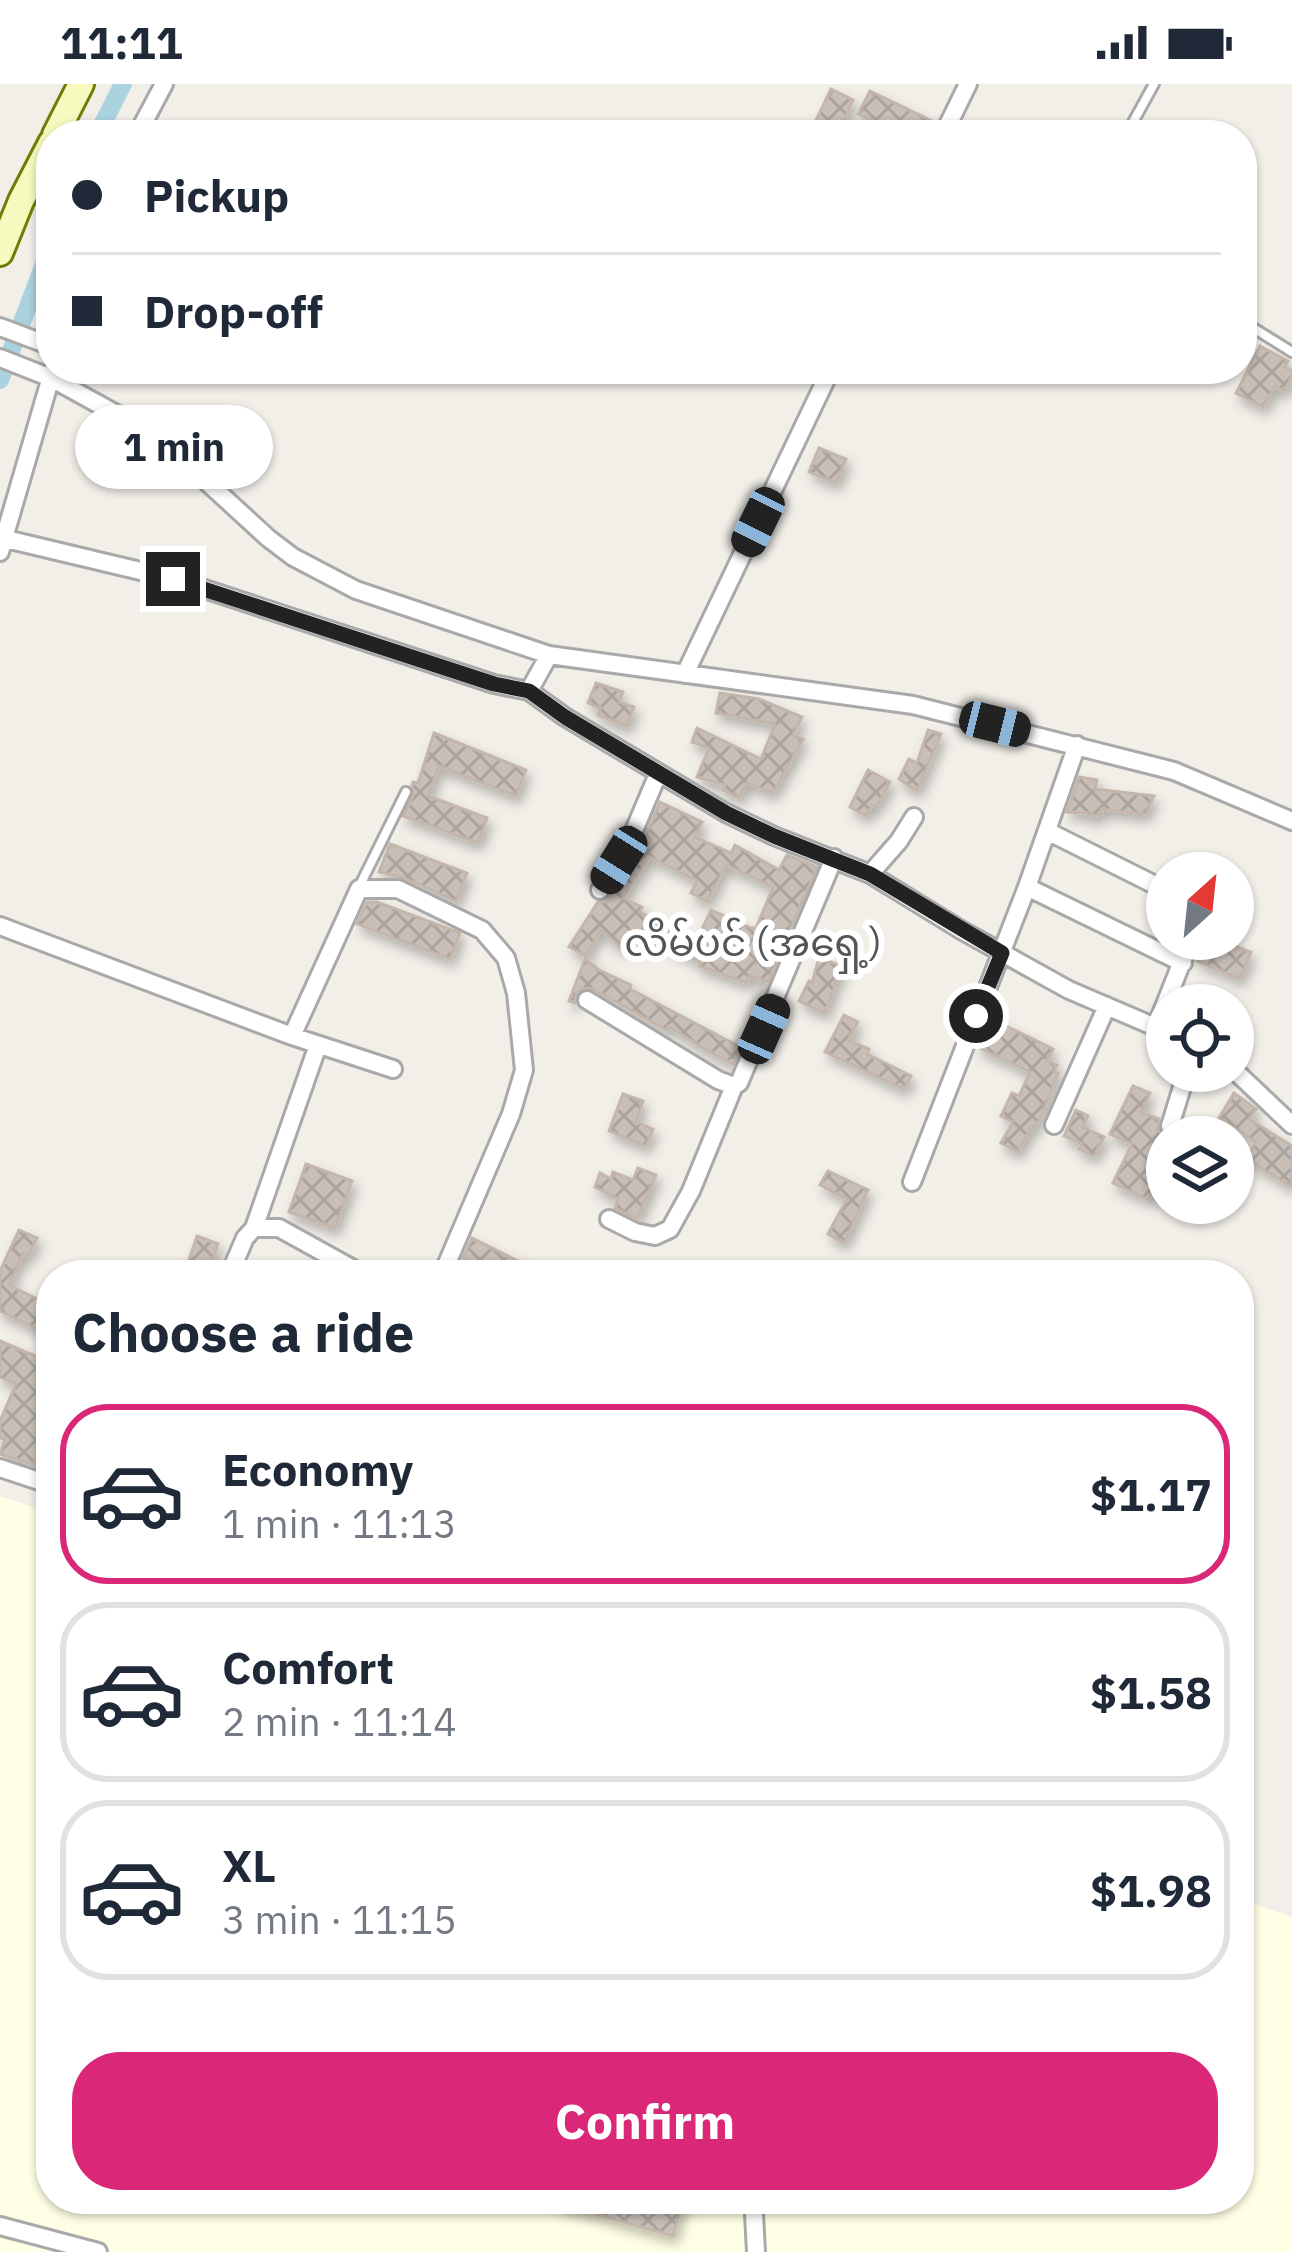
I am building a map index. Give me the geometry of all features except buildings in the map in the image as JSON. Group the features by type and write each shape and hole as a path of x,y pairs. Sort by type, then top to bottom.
{"street":[{"path":"63,120 81,84"},
{"path":"145,120 164,84"},
{"path":"951,120 968,84"},
{"path":"0,253 10,196 36,162"},
{"path":"0,327 36,340"},
{"path":"0,358 36,369"},
{"path":"44,384 3,546 173,579 494,684 529,691 658,774 758,829 870,874 1069,990 1146,1022"},
{"path":"66,384 158,436 268,538 293,557 356,590 549,655 914,705 1077,745 1174,771 1292,821"},
{"path":"685,674 824,384"},
{"path":"529,691 549,655"},
{"path":"912,1182 1028,887 1077,745"},
{"path":"600,890 633,833 658,774"},
{"path":"870,874 914,817"},
{"path":"1047,831 1146,880"},
{"path":"609,1219 655,1236 670,1229 764,1029 834,858"},
{"path":"1028,887 1183,963"},
{"path":"292,1036 358,889 398,889 482,930 506,958 516,993 524,1070 511,1114 448,1260"},
{"path":"0,926 393,1070"},
{"path":"1176,984 1184,960"},
{"path":"587,1000 734,1087"},
{"path":"1054,1125 1107,1006"},
{"path":"235,1260 254,1228 318,1045"},
{"path":"1254,1089 1292,1126"},
{"path":"254,1228 279,1228 337,1260"},
{"path":"0,1468 36,1480"},
{"path":"754,2214 756,2252"},
{"path":"0,2226 98,2252"}],"lane":[{"path":"1134,120 1154,84"},
{"path":"1257,330 1292,352"},
{"path":"358,889 406,792"}],"shaded area":[{"path":"0,1496 36,1508 36,2214 1254,2214 1254,1904 1292,1917 1292,2252 0,2252"}],"waterway":[{"path":"105,120 123,84"},
{"path":"0,380 36,285"}],"district":[{"name":"လိမ်ပင် (အရှေ့)","path":"753,941"}],"route":[{"path":"173,579 494,684 529,691 726,813 870,874 1002,953 976,1016"}]}
